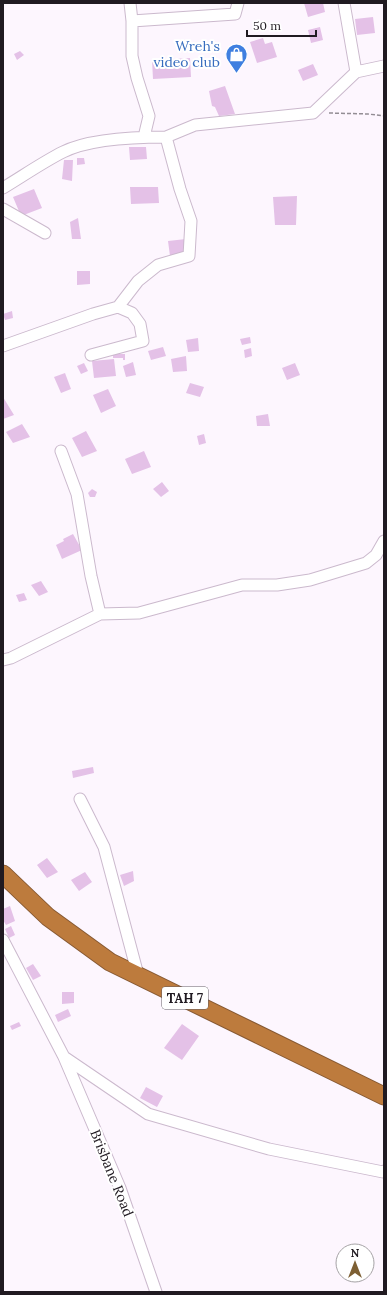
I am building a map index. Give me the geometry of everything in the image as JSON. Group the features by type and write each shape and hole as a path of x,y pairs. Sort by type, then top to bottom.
{"highway":[{"name":"TAH 7","path":"3,874 48,917 110,962 384,1096"}],"street":[{"path":"130,3 132,21 132,56 149,116 144,137"},
{"path":"132,21 235,14 238,3"},
{"path":"344,3 356,72"},
{"path":"3,188 64,152 91,143 144,137 166,137 196,125 313,113 356,72 384,66"},
{"path":"3,346 93,314 118,307 138,281 158,265 189,256 191,221 180,189 166,137"},
{"path":"3,209 45,233"},
{"path":"91,355 142,341 140,324 132,313 118,307"},
{"path":"61,451 77,494 91,576 100,614"},
{"path":"3,660 100,614 139,613 242,586 277,586 310,580 366,563 376,554 384,541"},
{"path":"80,799 104,847 138,975"},
{"name":"Brisbane Road","path":"3,940 64,1057 120,1188 156,1292"},
{"path":"64,1057 148,1114 269,1149 383,1172 384,1170"}],"path":[{"path":"313,113 368,114 384,116"}],"building":[{"path":"304,3 323,3 325,12 308,17"},
{"path":"373,17 375,33 357,35 355,19"},
{"path":"320,27 323,40 311,43 308,30"},
{"path":"263,38 265,44 272,42 277,57 257,63 250,42"},
{"path":"20,51 24,55 17,60 14,54"},
{"path":"190,58 191,77 153,79 152,60"},
{"path":"313,64 318,75 303,81 298,70"},
{"path":"225,86 235,114 219,116 215,107 212,106 209,91"},
{"path":"129,147 146,147 147,159 130,160"},
{"path":"77,158 84,158 85,164 77,165"},
{"path":"64,160 73,160 72,181 62,179"},
{"path":"130,187 158,187 159,203 131,204"},
{"path":"34,189 42,208 21,216 13,197"},
{"path":"297,196 296,225 275,225 273,197"},
{"path":"78,218 81,239 72,239 70,222"},
{"path":"186,239 187,254 170,256 168,241"},
{"path":"77,271 90,271 90,284 77,285"},
{"path":"12,311 13,318 5,320 3,314"},
{"path":"250,337 251,343 242,345 240,339"},
{"path":"198,338 199,351 188,352 186,340"},
{"path":"163,347 166,356 151,360 148,351"},
{"path":"251,348 252,356 245,358 244,350"},
{"path":"113,354 125,354 125,360 123,360 123,358 113,358"},
{"path":"186,356 187,371 173,372 171,359"},
{"path":"114,359 116,376 94,378 92,361"},
{"path":"133,362 136,375 126,377 123,366"},
{"path":"84,363 88,371 81,374 77,366"},
{"path":"295,363 300,375 287,380 282,368"},
{"path":"65,373 71,389 61,393 54,377"},
{"path":"190,383 204,387 200,397 186,393"},
{"path":"108,389 116,406 101,413 93,395"},
{"path":"3,397 14,415 3,419"},
{"path":"268,414 270,426 257,426 256,416"},
{"path":"22,424 30,437 13,443 6,432"},
{"path":"86,431 97,451 82,457 72,438"},
{"path":"204,434 206,443 199,445 197,436"},
{"path":"144,451 151,467 132,474 125,459"},
{"path":"162,482 169,491 161,497 153,489"},
{"path":"92,489 97,492 95,497 90,497 88,493"},
{"path":"73,534 82,550 62,559 56,545 64,541 63,539"},
{"path":"41,581 48,592 39,596 31,585"},
{"path":"24,593 27,600 19,602 16,595"},
{"path":"93,767 94,773 73,778 72,771"},
{"path":"47,858 58,872 47,878 37,865"},
{"path":"133,871 134,881 124,886 120,875"},
{"path":"85,872 92,882 79,891 71,880"},
{"path":"10,906 15,921 6,925 3,920 3,909"},
{"path":"11,926 15,935 9,938 5,929"},
{"path":"33,964 41,976 33,980 26,968"},
{"path":"62,992 74,992 74,1003 62,1004"},
{"path":"68,1009 71,1016 58,1022 55,1015"},
{"path":"19,1022 21,1026 12,1030 10,1026"},
{"path":"182,1024 199,1036 182,1060 164,1048"},
{"path":"146,1087 163,1096 157,1107 140,1098"}],"place":[{"name":"Wreh's video club","path":"236,74"}]}
